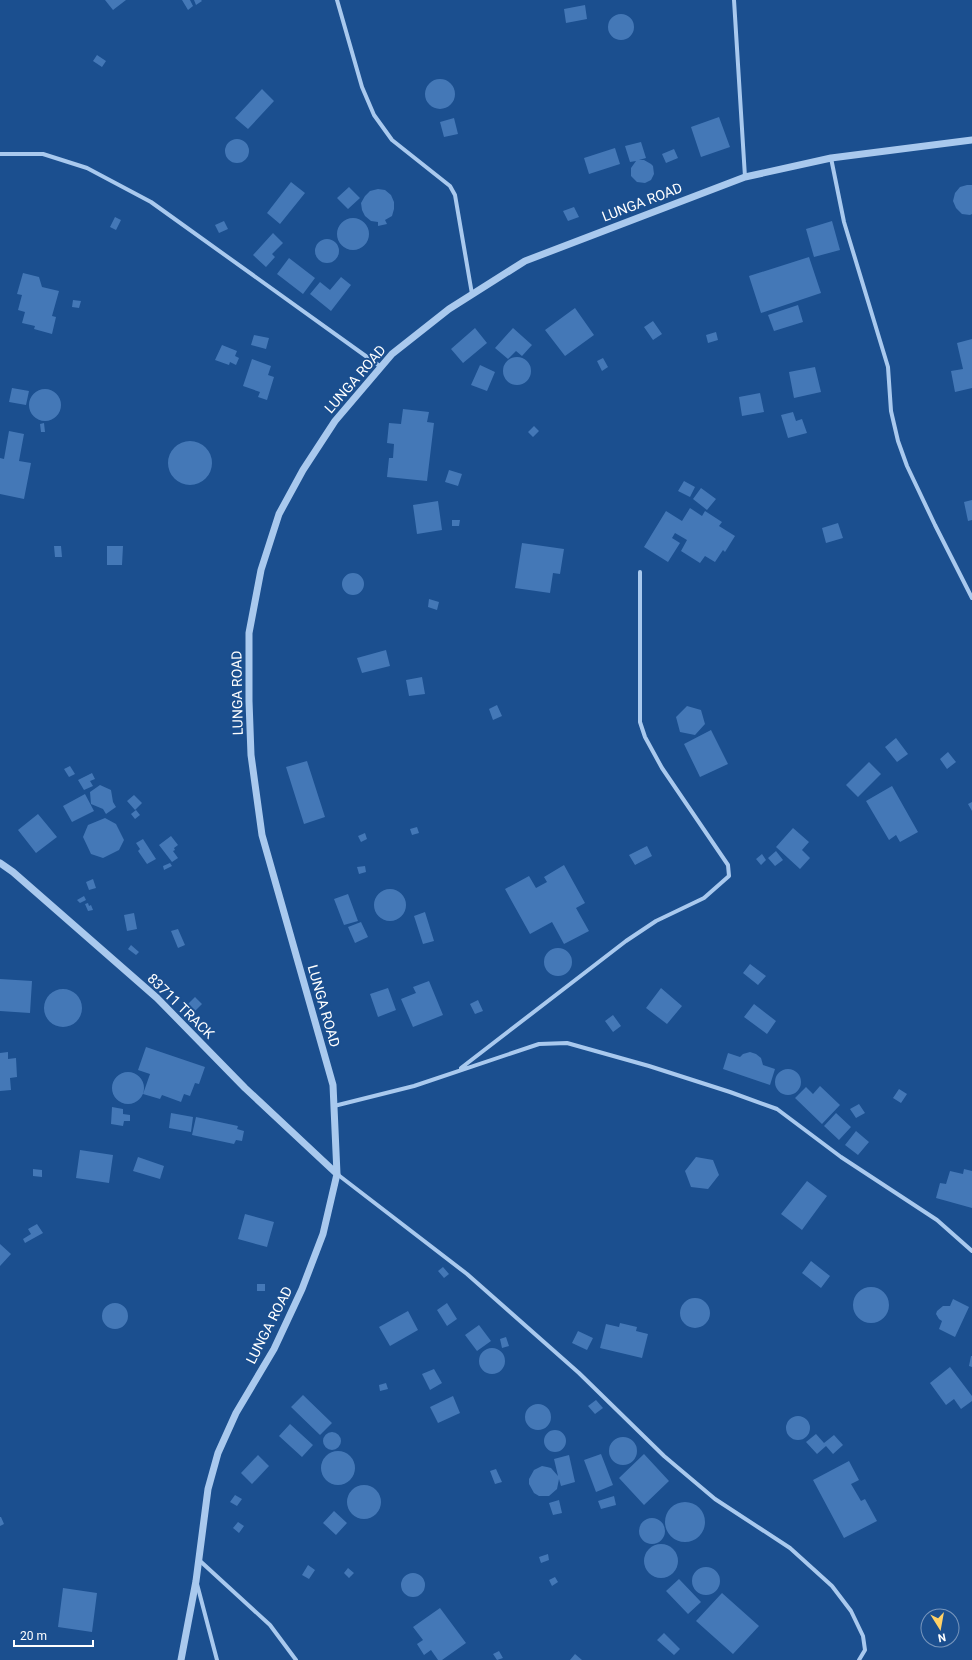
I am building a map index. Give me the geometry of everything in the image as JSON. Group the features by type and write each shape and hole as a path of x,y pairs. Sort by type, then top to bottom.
{"street":[{"path":"337,0 362,87 374,114 392,140 450,186 455,195 472,294"},
{"path":"734,0 745,177"},
{"name":"LUNGA ROAD","path":"181,1660 196,1581 208,1489 218,1453 236,1413 274,1349 302,1289 323,1234 337,1174 333,1085 262,834 251,756 249,633 261,570 279,514 303,470 336,421 392,354 449,309 525,261 745,177 831,158 972,140"},
{"path":"0,154 43,154 87,168 151,202 381,367"},
{"path":"831,158 844,222 888,367 891,411 898,441 907,466 972,598"},
{"path":"457,1071 626,941 656,921 704,898 729,876 728,865 662,768 645,737 640,722 640,572"},
{"name":"83711 TRACK","path":"0,863 13,872 157,998 245,1088 337,1174"},
{"path":"334,1106 414,1086 539,1044 567,1044 649,1066 777,1109 841,1157 937,1220 972,1251"},
{"path":"337,1174 467,1274 579,1373 664,1456 715,1499 790,1548 832,1586 851,1612 863,1636 865,1650 859,1660"},
{"path":"199,1560 270,1625 296,1660"},
{"path":"196,1581 217,1660"}],"building":[{"path":"105,0 126,0 113,10"},
{"path":"182,0 190,0 193,6 188,10"},
{"path":"194,0 201,0 202,1 196,5"},
{"path":"585,5 587,19 566,23 564,9"},
{"path":"621,14 630,18 634,27 630,36 621,40 612,36 608,27 612,18"},
{"path":"97,55 106,61 102,67 93,61"},
{"path":"440,79 446,80 454,88 454,100 446,108 440,109 434,108 426,100 425,94 426,88 434,80"},
{"path":"262,89 274,101 248,129 235,118"},
{"path":"719,117 730,147 701,157 691,127"},
{"path":"454,118 458,134 444,137 440,122"},
{"path":"237,139 245,143 249,151 245,159 237,163 229,159 225,151 229,143"},
{"path":"641,142 646,158 639,160 644,160 651,164 653,166 654,174 651,180 645,183 637,182 631,176 631,168 636,161 630,162 625,146"},
{"path":"615,148 620,164 589,174 584,158"},
{"path":"674,149 678,158 666,163 662,154"},
{"path":"291,182 305,193 280,224 267,213"},
{"path":"972,185 972,214 970,215 962,214 956,208 953,201 955,193 960,187"},
{"path":"349,187 360,198 348,209 337,198"},
{"path":"378,189 385,190 391,195 394,202 394,209 392,216 385,220 387,224 378,226 378,222 371,221 365,216 361,203 370,191"},
{"path":"574,207 579,217 568,221 563,211"},
{"path":"115,217 121,220 116,230 110,227"},
{"path":"350,218 356,218 365,222 369,234 365,246 356,250 350,250 341,246 337,237 337,231 341,222"},
{"path":"224,221 228,229 219,233 215,225"},
{"path":"832,221 840,250 814,257 806,229"},
{"path":"273,233 283,243 272,254 275,257 266,267 253,255"},
{"path":"327,239 336,242 339,251 336,260 327,263 318,260 315,251 318,242"},
{"path":"809,257 821,293 761,313 749,276"},
{"path":"289,258 315,278 303,294 277,274"},
{"path":"23,273 39,277 42,287 59,291 52,316 56,317 52,334 34,329 35,326 22,323 25,312 18,310 22,295 17,294"},
{"path":"341,277 351,285 331,311 310,294 320,282 330,290"},
{"path":"73,300 81,301 79,308 72,307"},
{"path":"798,305 803,322 774,331 768,315"},
{"path":"575,308 594,335 565,356 545,330"},
{"path":"653,321 662,334 653,340 644,327"},
{"path":"475,328 487,343 463,363 451,349"},
{"path":"513,328 532,345 522,356 516,351 508,359 495,348"},
{"path":"716,332 718,340 708,343 706,335"},
{"path":"254,335 269,338 266,349 251,345"},
{"path":"972,339 972,388 955,392 951,371 963,369 957,343"},
{"path":"222,345 237,351 235,356 239,358 236,365 230,362 229,365 215,360"},
{"path":"517,357 527,361 531,371 527,381 517,385 507,381 503,371 507,361"},
{"path":"603,358 608,367 602,371 597,361"},
{"path":"252,359 271,366 268,375 274,377 267,400 258,397 260,392 243,386"},
{"path":"480,365 495,372 487,391 471,385"},
{"path":"815,367 821,392 794,398 789,372"},
{"path":"12,388 29,391 26,405 9,402"},
{"path":"45,389 51,390 58,396 61,405 60,411 54,418 45,421 39,420 32,414 29,405 30,399 36,392"},
{"path":"760,393 764,412 742,416 739,397"},
{"path":"403,409 429,412 427,422 434,423 427,481 387,477 389,458 393,458 394,444 387,443 389,423 401,424"},
{"path":"793,412 796,421 802,419 807,433 788,438 781,415"},
{"path":"44,423 45,432 41,432 40,424"},
{"path":"534,426 539,431 533,437 528,432"},
{"path":"9,431 24,434 19,461 31,463 24,499 0,494 0,458 4,459"},
{"path":"190,441 202,445 208,451 212,463 208,475 202,481 190,485 178,481 172,475 168,463 172,451 178,445"},
{"path":"449,470 462,474 458,486 445,482"},
{"path":"684,481 695,487 690,497 678,491"},
{"path":"701,488 716,499 707,510 693,499"},
{"path":"972,500 972,520 968,521 964,502"},
{"path":"438,501 442,530 417,534 413,505"},
{"path":"690,508 702,516 705,511 722,522 719,526 735,536 725,552 723,550 715,562 705,556 700,563 681,551 687,540 675,533 672,538 680,543 668,562 644,547 666,511 682,521"},
{"path":"452,520 460,520 459,526 452,526"},
{"path":"838,523 843,538 826,543 822,528"},
{"path":"522,543 564,549 560,574 553,573 550,593 515,588"},
{"path":"54,546 61,546 62,557 55,557"},
{"path":"107,546 123,546 122,565 107,565"},
{"path":"349,573 357,573 364,580 364,588 357,595 349,595 342,588 342,580"},
{"path":"429,599 439,602 437,610 428,607"},
{"path":"386,650 390,666 362,673 357,658"},
{"path":"422,677 425,694 409,696 406,680"},
{"path":"497,705 502,716 493,720 489,709"},
{"path":"687,706 701,710 705,724 695,735 680,732 676,717"},
{"path":"711,730 728,764 700,777 684,744"},
{"path":"896,738 908,754 897,762 885,747"},
{"path":"948,752 956,762 947,769 940,759"},
{"path":"307,761 325,817 304,824 286,767"},
{"path":"869,762 881,774 858,797 846,785"},
{"path":"70,766 75,774 69,777 64,769"},
{"path":"92,773 95,779 90,781 93,786 84,790 78,780"},
{"path":"100,785 111,790 113,802 116,807 106,814 103,809 91,804 90,792"},
{"path":"892,786 918,832 900,842 896,835 889,840 866,801"},
{"path":"85,794 94,811 72,822 63,806"},
{"path":"134,795 142,803 135,810 127,801"},
{"path":"972,802 972,811 968,804"},
{"path":"136,810 140,815 135,819 131,814"},
{"path":"38,814 57,837 36,853 18,830"},
{"path":"105,818 116,824 124,840 119,850 103,858 91,854 83,837 88,825"},
{"path":"417,827 419,833 412,835 410,829"},
{"path":"793,828 809,842 802,850 810,858 800,869 776,847"},
{"path":"365,833 367,839 361,842 358,836"},
{"path":"171,836 178,845 173,851 178,858 172,862 159,845"},
{"path":"143,839 156,859 147,864 138,851 140,849 136,843"},
{"path":"647,846 652,856 635,865 629,855"},
{"path":"776,851 783,860 775,866 768,858"},
{"path":"762,854 766,860 761,865 756,859"},
{"path":"170,863 172,866 164,870 163,866"},
{"path":"564,865 585,903 576,908 589,931 564,944 552,922 530,934 505,889 529,876 536,888 547,882 544,877"},
{"path":"365,866 366,872 359,874 357,867"},
{"path":"93,879 96,888 89,890 86,882"},
{"path":"387,889 393,889 403,896 406,905 405,911 399,918 393,921 387,921 377,914 374,908 374,902 381,892"},
{"path":"348,894 358,921 344,925 334,899"},
{"path":"84,896 86,900 80,903 77,900"},
{"path":"88,903 89,906 91,905 93,910 88,911 85,904"},
{"path":"425,912 434,941 423,944 414,916"},
{"path":"134,913 137,929 127,931 124,915"},
{"path":"361,922 368,937 355,943 348,927"},
{"path":"178,929 185,945 178,948 171,931"},
{"path":"131,945 139,952 136,955 128,949"},
{"path":"558,948 568,952 572,962 568,972 558,976 548,972 544,962 548,952"},
{"path":"750,964 766,976 758,985 743,973"},
{"path":"0,979 32,981 30,1013 0,1011"},
{"path":"429,981 443,1015 413,1027 401,999 416,993 413,987"},
{"path":"388,988 396,1010 378,1017 370,994"},
{"path":"661,988 682,1006 667,1024 646,1008"},
{"path":"59,989 67,989 77,994 81,1001 81,1015 77,1022 67,1027 59,1027 49,1022 47,1019 44,1012 44,1004 49,994 52,992"},
{"path":"195,997 202,1004 194,1012 187,1005"},
{"path":"478,1000 483,1011 475,1014 470,1004"},
{"path":"754,1004 776,1021 767,1034 744,1017"},
{"path":"613,1015 621,1026 613,1032 605,1021"},
{"path":"146,1047 205,1067 199,1084 195,1083 190,1096 184,1094 181,1102 162,1095 160,1099 143,1094 150,1074 138,1070"},
{"path":"8,1052 8,1059 16,1058 17,1077 10,1078 11,1090 0,1091 0,1053"},
{"path":"750,1052 761,1058 763,1065 775,1069 770,1085 723,1069 728,1053 740,1057 743,1054"},
{"path":"788,1069 797,1073 801,1082 797,1091 788,1095 779,1091 775,1082 779,1073"},
{"path":"128,1072 134,1073 141,1079 144,1088 143,1094 137,1101 128,1104 122,1103 115,1097 112,1088 113,1082 119,1075"},
{"path":"820,1086 840,1105 822,1124 795,1098 806,1087 813,1094"},
{"path":"899,1089 907,1094 901,1103 893,1098"},
{"path":"859,1104 865,1113 856,1118 850,1109"},
{"path":"112,1107 123,1109 123,1114 130,1115 130,1121 124,1121 123,1126 111,1124"},
{"path":"171,1113 193,1117 191,1132 169,1128"},
{"path":"836,1113 851,1127 839,1140 824,1126"},
{"path":"196,1117 238,1126 237,1129 244,1131 242,1141 236,1140 234,1144 192,1135"},
{"path":"856,1131 869,1142 858,1155 845,1145"},
{"path":"80,1150 113,1155 109,1183 76,1178"},
{"path":"138,1157 164,1166 160,1179 133,1171"},
{"path":"696,1157 713,1160 719,1175 708,1189 691,1187 685,1171"},
{"path":"33,1169 42,1170 42,1177 33,1176"},
{"path":"964,1169 972,1171 972,1208 936,1198 940,1183 946,1184 950,1171 963,1174"},
{"path":"807,1181 827,1196 802,1230 781,1214"},
{"path":"245,1214 274,1222 267,1247 238,1239"},
{"path":"37,1224 43,1233 25,1243 23,1239 31,1234 28,1229"},
{"path":"0,1244 11,1254 0,1266"},
{"path":"811,1261 830,1276 821,1288 802,1273"},
{"path":"443,1267 449,1274 444,1278 438,1271"},
{"path":"257,1284 265,1284 265,1291 257,1291"},
{"path":"874,1287 884,1292 888,1298 888,1312 884,1318 878,1322 868,1323 858,1318 854,1312 853,1302 858,1292 864,1288"},
{"path":"695,1298 705,1303 710,1313 705,1323 695,1328 685,1323 680,1313 685,1303"},
{"path":"953,1299 969,1307 955,1337 939,1329 942,1321 936,1314 937,1311 943,1306 950,1306"},
{"path":"115,1303 124,1307 128,1316 124,1325 115,1329 106,1325 102,1316 106,1307"},
{"path":"447,1303 457,1319 447,1326 437,1310"},
{"path":"408,1311 418,1330 390,1346 379,1327"},
{"path":"620,1323 637,1327 636,1331 648,1334 642,1358 600,1348 606,1324 619,1327"},
{"path":"479,1325 491,1341 477,1351 465,1335"},
{"path":"578,1331 593,1338 587,1350 572,1343"},
{"path":"506,1337 509,1346 502,1348 500,1339"},
{"path":"492,1348 501,1352 505,1361 501,1370 492,1374 483,1370 479,1361 483,1352"},
{"path":"972,1356 972,1367 969,1366"},
{"path":"950,1367 972,1396 972,1401 961,1409 954,1399 946,1405 930,1383"},
{"path":"434,1369 442,1383 430,1390 422,1374"},
{"path":"386,1383 388,1389 380,1391 379,1385"},
{"path":"303,1395 332,1423 320,1435 291,1407"},
{"path":"453,1396 460,1413 438,1423 430,1407"},
{"path":"596,1400 603,1408 595,1414 588,1406"},
{"path":"538,1404 547,1408 551,1417 547,1426 538,1430 529,1426 525,1417 529,1408"},
{"path":"798,1416 807,1419 810,1428 807,1437 798,1440 789,1437 786,1428 789,1419"},
{"path":"290,1424 313,1445 302,1457 279,1436"},
{"path":"555,1430 563,1433 566,1441 563,1449 555,1452 547,1449 544,1441 547,1433"},
{"path":"328,1432 336,1432 341,1437 339,1448 336,1450 328,1450 323,1445 323,1437"},
{"path":"816,1434 824,1443 834,1435 843,1445 833,1454 826,1446 817,1454 806,1442"},
{"path":"623,1437 633,1441 637,1451 633,1461 623,1465 613,1461 609,1451 613,1441"},
{"path":"338,1451 350,1456 355,1468 350,1480 338,1485 326,1480 321,1468 326,1456"},
{"path":"601,1454 613,1485 596,1492 584,1460"},
{"path":"644,1454 669,1481 644,1505 619,1478"},
{"path":"258,1455 269,1466 252,1484 241,1473"},
{"path":"569,1455 575,1482 561,1486 559,1479 557,1489 549,1496 539,1496 534,1493 529,1484 529,1479 534,1470 542,1466 551,1468 558,1476 554,1459"},
{"path":"849,1461 859,1480 851,1484 861,1501 865,1499 877,1521 844,1538 813,1480"},
{"path":"496,1469 502,1482 495,1484 490,1471"},
{"path":"361,1485 367,1485 376,1490 380,1496 380,1508 376,1514 367,1519 361,1519 352,1514 347,1505 347,1499 352,1490"},
{"path":"235,1495 242,1499 237,1506 230,1502"},
{"path":"614,1496 616,1505 601,1509 598,1501"},
{"path":"559,1500 562,1513 553,1515 549,1503"},
{"path":"685,1502 693,1504 699,1508 703,1514 705,1522 703,1530 699,1536 693,1540 685,1542 677,1540 671,1536 667,1530 665,1522 667,1514 671,1508 677,1504"},
{"path":"334,1511 347,1523 336,1535 323,1523"},
{"path":"0,1517 4,1524 0,1526"},
{"path":"652,1518 661,1522 665,1531 661,1540 652,1544 643,1540 639,1531 643,1522"},
{"path":"238,1522 244,1526 239,1533 233,1528"},
{"path":"661,1544 673,1549 678,1561 673,1573 661,1578 649,1573 644,1561 649,1549"},
{"path":"548,1554 549,1560 541,1563 539,1557"},
{"path":"308,1565 315,1570 309,1579 302,1575"},
{"path":"706,1567 716,1571 720,1581 716,1591 706,1595 696,1591 692,1581 696,1571"},
{"path":"348,1568 354,1573 349,1578 344,1573"},
{"path":"413,1573 421,1577 425,1585 421,1593 413,1597 405,1593 401,1585 405,1577"},
{"path":"555,1577 558,1582 552,1586 549,1580"},
{"path":"679,1579 701,1602 688,1614 666,1591"},
{"path":"63,1588 97,1593 92,1632 58,1627"},
{"path":"722,1593 759,1626 733,1654 696,1621"},
{"path":"440,1608 466,1643 442,1660 438,1660 431,1650 424,1655 417,1644 423,1640 413,1627"},
{"path":"664,1633 680,1649 674,1655 657,1640"},
{"path":"499,1651 503,1658 497,1660 493,1654"},
{"path":"575,1654 582,1660 570,1660"}]}
